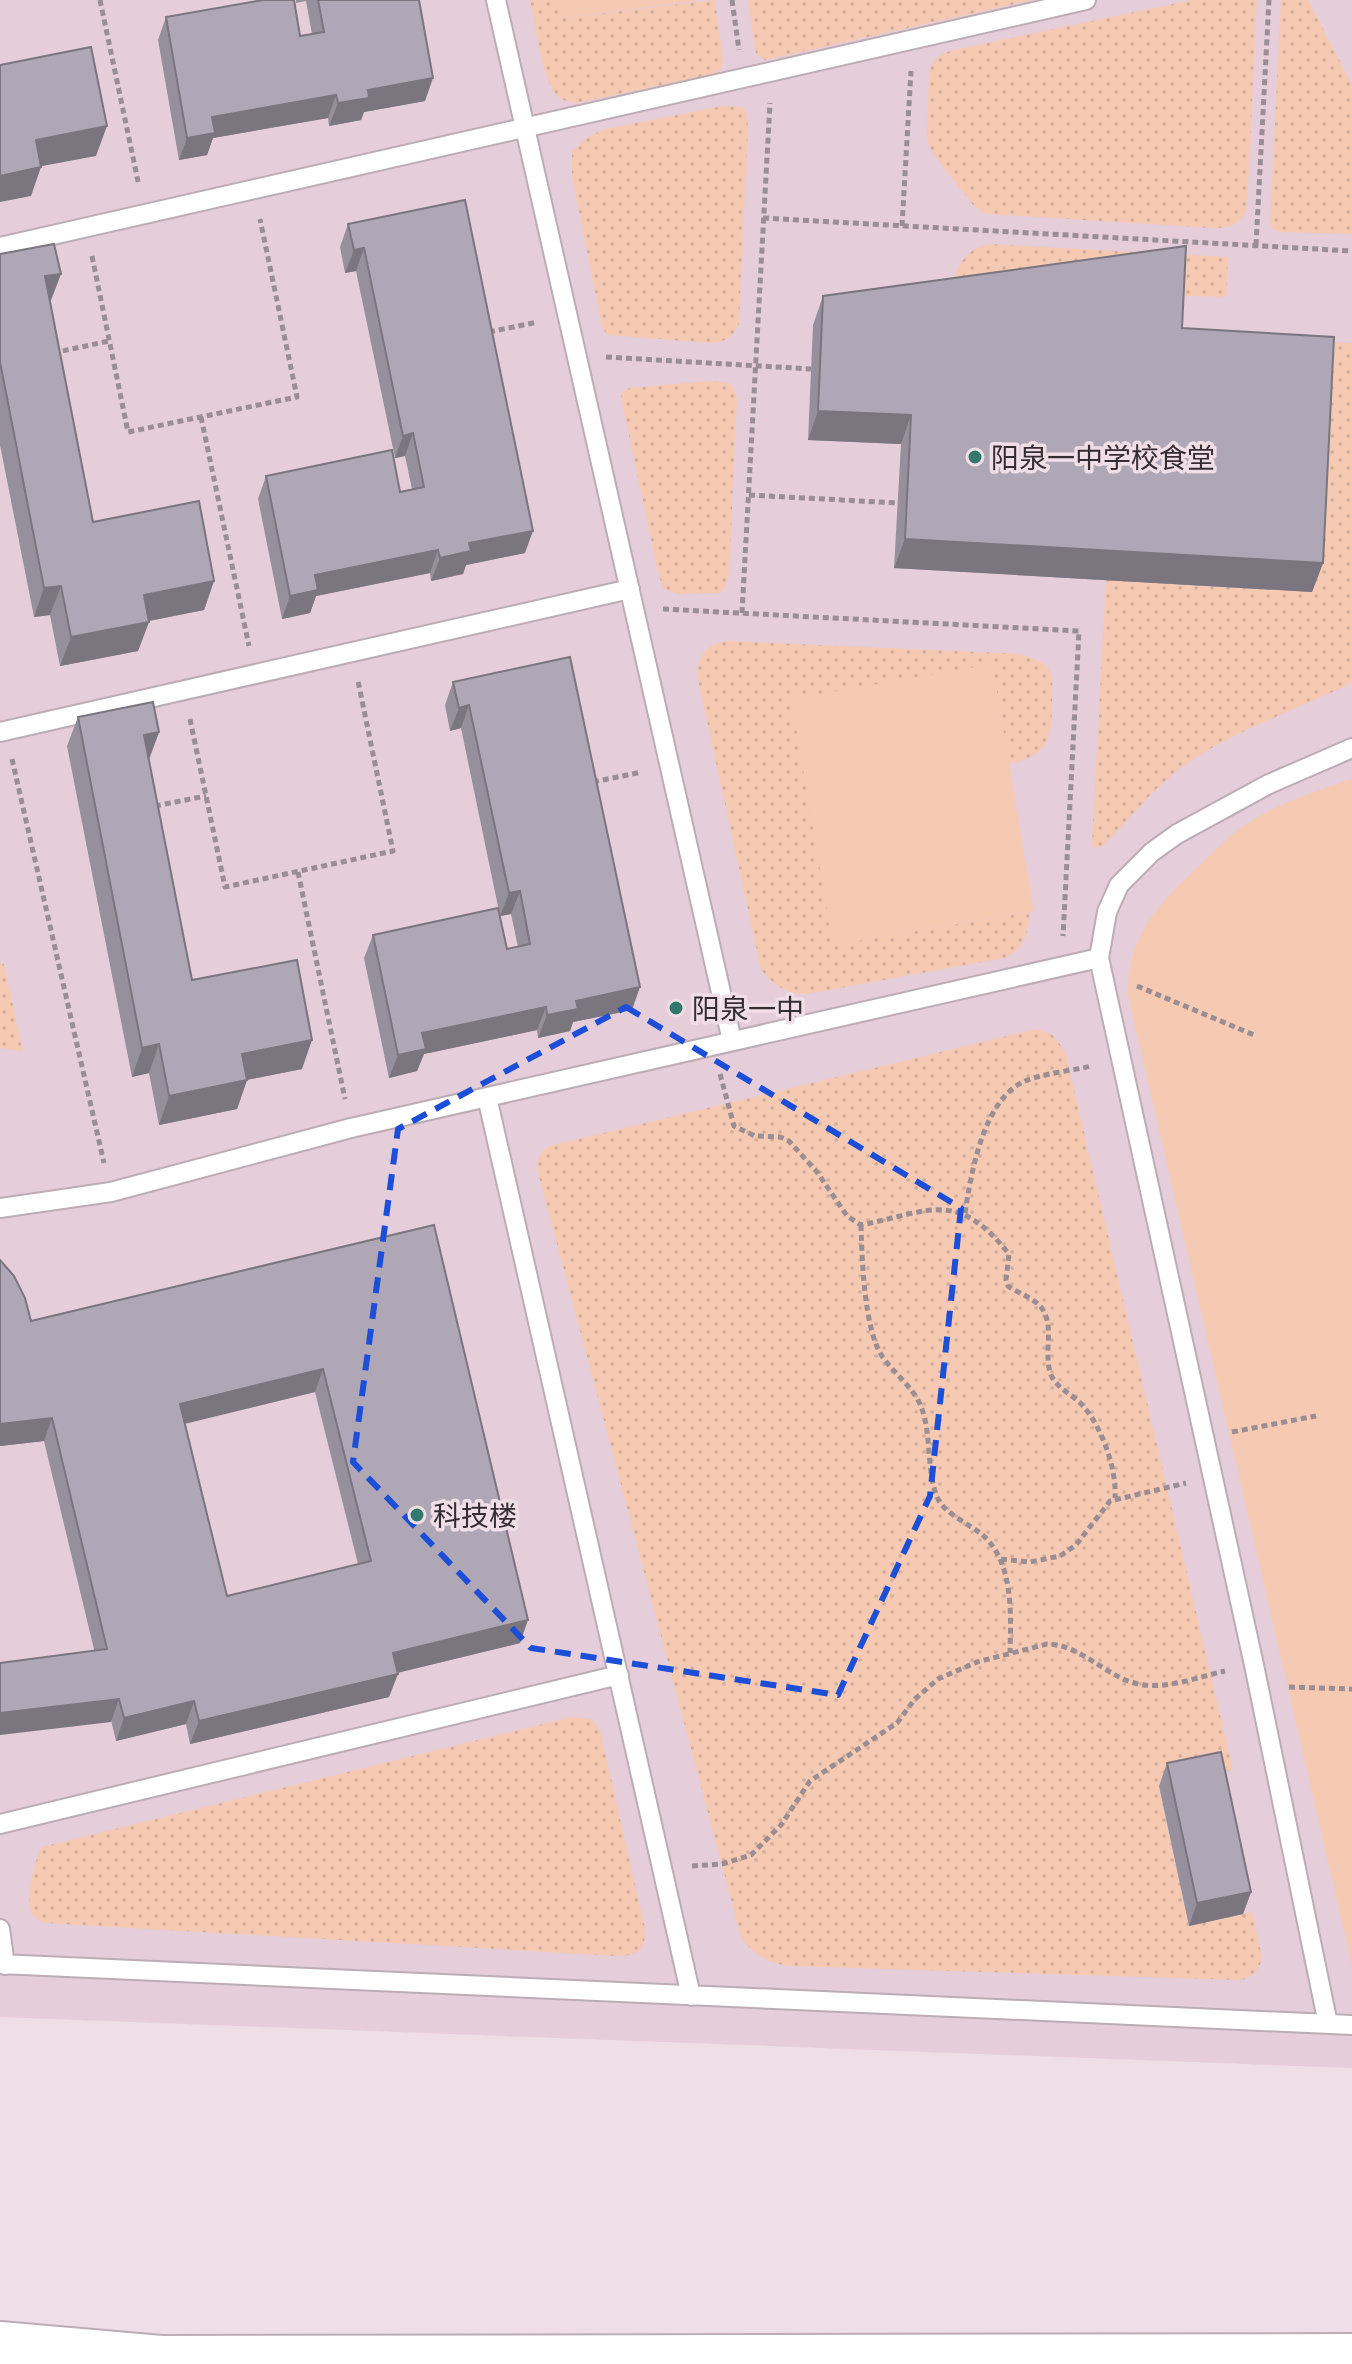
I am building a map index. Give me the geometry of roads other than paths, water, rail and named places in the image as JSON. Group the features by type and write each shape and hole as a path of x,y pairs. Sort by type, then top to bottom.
{"main road":[{"path":"0,2344 161,2358 1352,2356"}],"lane":[{"path":"496,0 670,766 723,1044"},
{"path":"0,247 1086,0"},
{"path":"3,731 352,652 632,598"},
{"path":"1328,2024 1254,1665 1100,965 1107,912 1119,885 1152,852 1177,834 1269,784 1352,748"},
{"path":"0,1208 111,1192 351,1128 1061,966 1100,965"},
{"path":"487,1097 691,1996"},
{"path":"0,1824 619,1675"},
{"path":"0,1929 2,1964 1352,2025"}],"place":[{"name":"阳泉一中学校食堂","path":"975,457"},
{"name":"阳泉一中","path":"676,1008"},
{"name":"科技楼","path":"417,1515"}]}
